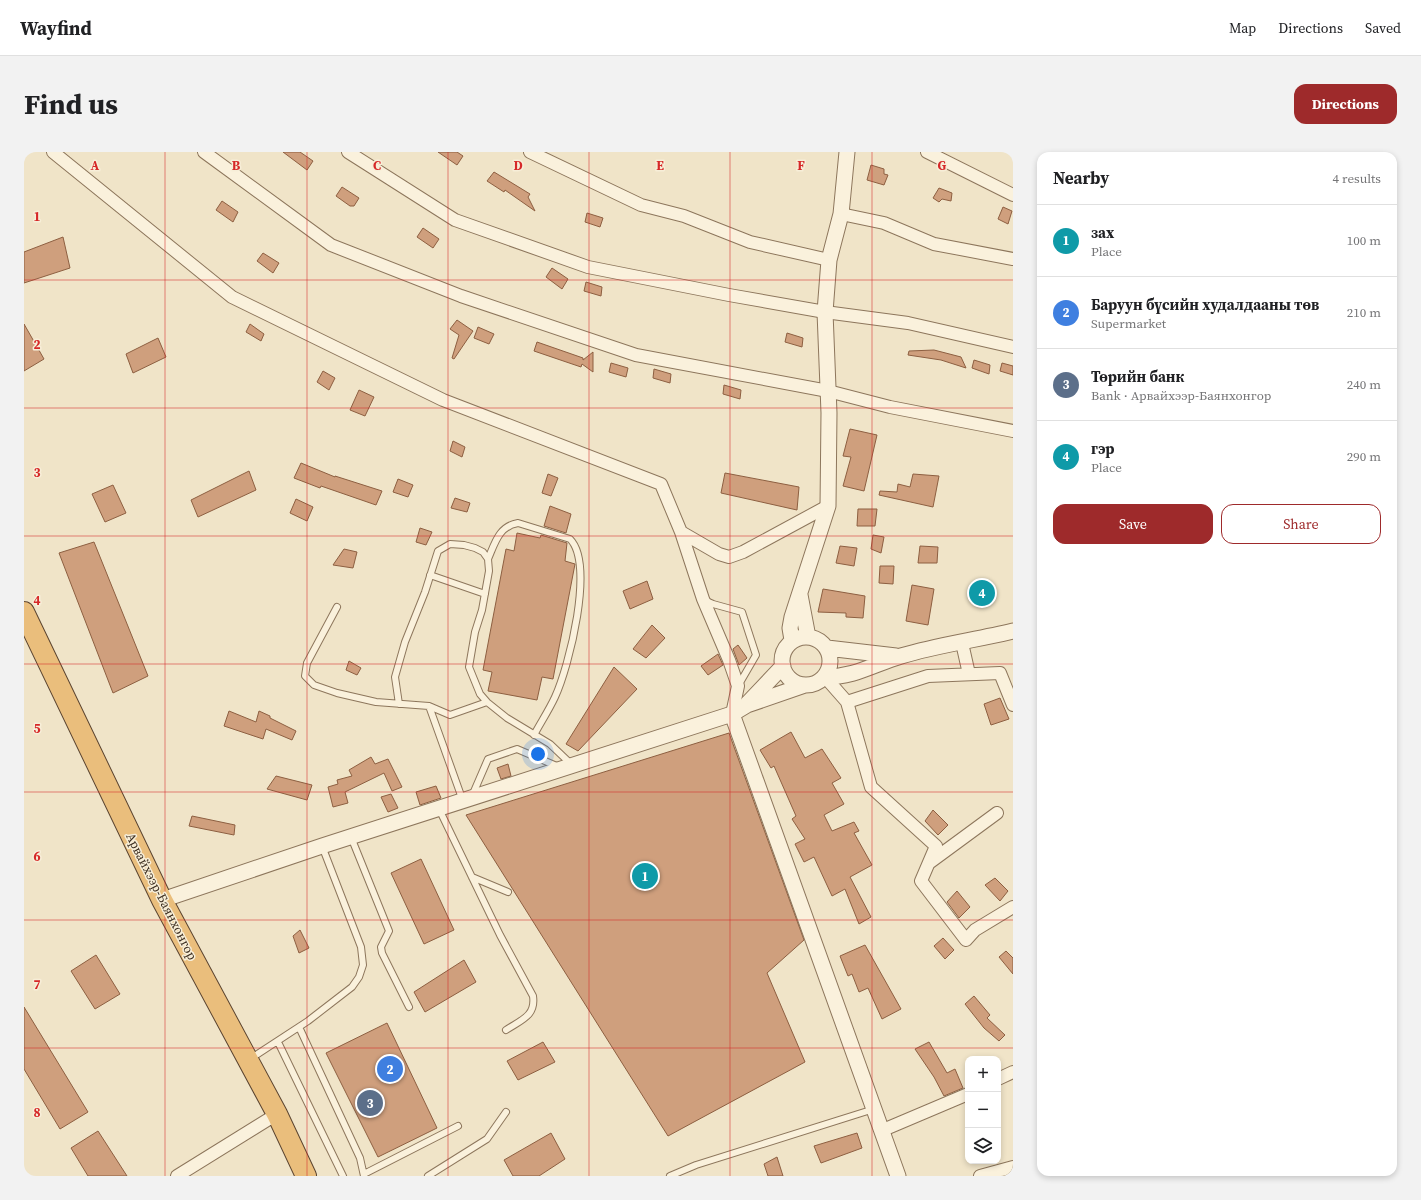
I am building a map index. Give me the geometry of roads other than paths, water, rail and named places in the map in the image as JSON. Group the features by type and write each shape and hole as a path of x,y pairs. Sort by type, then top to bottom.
{"highway":[{"name":"Арвайхээр-Баянхонгор","path":"24,612 162,900 278,1114 306,1176"}],"street":[{"path":"53,152 232,296 443,400 661,484 681,532 703,599 738,686 732,714 883,1130 898,1176"},
{"path":"204,152 332,245 461,296 636,355 828,391 890,408 1013,431"},
{"path":"348,152 455,220 588,267 729,295 825,312 908,323 1013,347"},
{"path":"530,152 641,205 684,216 750,242 829,260"},
{"path":"792,640 790,628 799,594 828,506 828,391 825,312 829,260 841,214 847,152"},
{"path":"927,152 1013,195"},
{"path":"841,214 884,223 934,244 1013,259"},
{"path":"681,532 719,554 729,557 743,552 828,506"},
{"path":"799,594 808,637"},
{"path":"824,676 841,677 870,669 901,656 1013,631"},
{"path":"804,685 790,679 783,666 784,651 792,640 808,637 816,638 827,648 867,654 901,656"},
{"path":"962,642 969,674"},
{"path":"162,900 322,846 732,714 747,705 804,685 819,682 824,676 830,663 827,648"},
{"path":"747,705 783,666"},
{"path":"847,702 928,676 1000,673 1013,705"},
{"path":"824,676 847,702 871,787 900,815 936,846 921,881 966,940 975,930 1013,908"},
{"path":"928,864 997,813"},
{"path":"1001,1078 1013,1072"},
{"path":"883,1130 965,1095"},
{"path":"177,1176 278,1114"},
{"path":"980,1176 1013,1167"}],"lane":[{"path":"534,735 555,697 574,640 581,582 580,557 575,544 570,539 518,523 510,524 501,531 488,559 489,571 485,594 475,632 469,667 478,690 487,702 534,735 550,744 568,767"},
{"path":"399,704 395,677 405,642 438,551 450,544 475,548 483,552 488,559"},
{"path":"430,575 485,594"},
{"path":"703,599 713,604 742,612 756,655 738,686"},
{"path":"337,606 307,663 305,676 314,685 337,693 376,702 429,706 450,715 487,702"},
{"path":"429,706 467,800"},
{"path":"467,800 488,759 517,749 568,767"},
{"path":"439,809 500,935 533,996 535,1004 532,1012 506,1030"},
{"path":"350,837 389,931 380,947 382,953 409,1007"},
{"path":"248,1060 278,1042 352,987 359,977 364,965 361,947 322,846"},
{"path":"472,877 508,892"},
{"path":"299,1027 360,1158 364,1175 458,1126"},
{"path":"278,1042 343,1176"},
{"path":"670,1176 696,1165 875,1108"},
{"path":"428,1176 487,1139 506,1112"}],"place":[{"name":"гэр","path":"982,593"},
{"name":"зах","path":"645,876"},
{"name":"Баруун бүсийн худалдааны төв","path":"390,1069"},
{"name":"Төрийн банк","path":"370,1103"}]}
